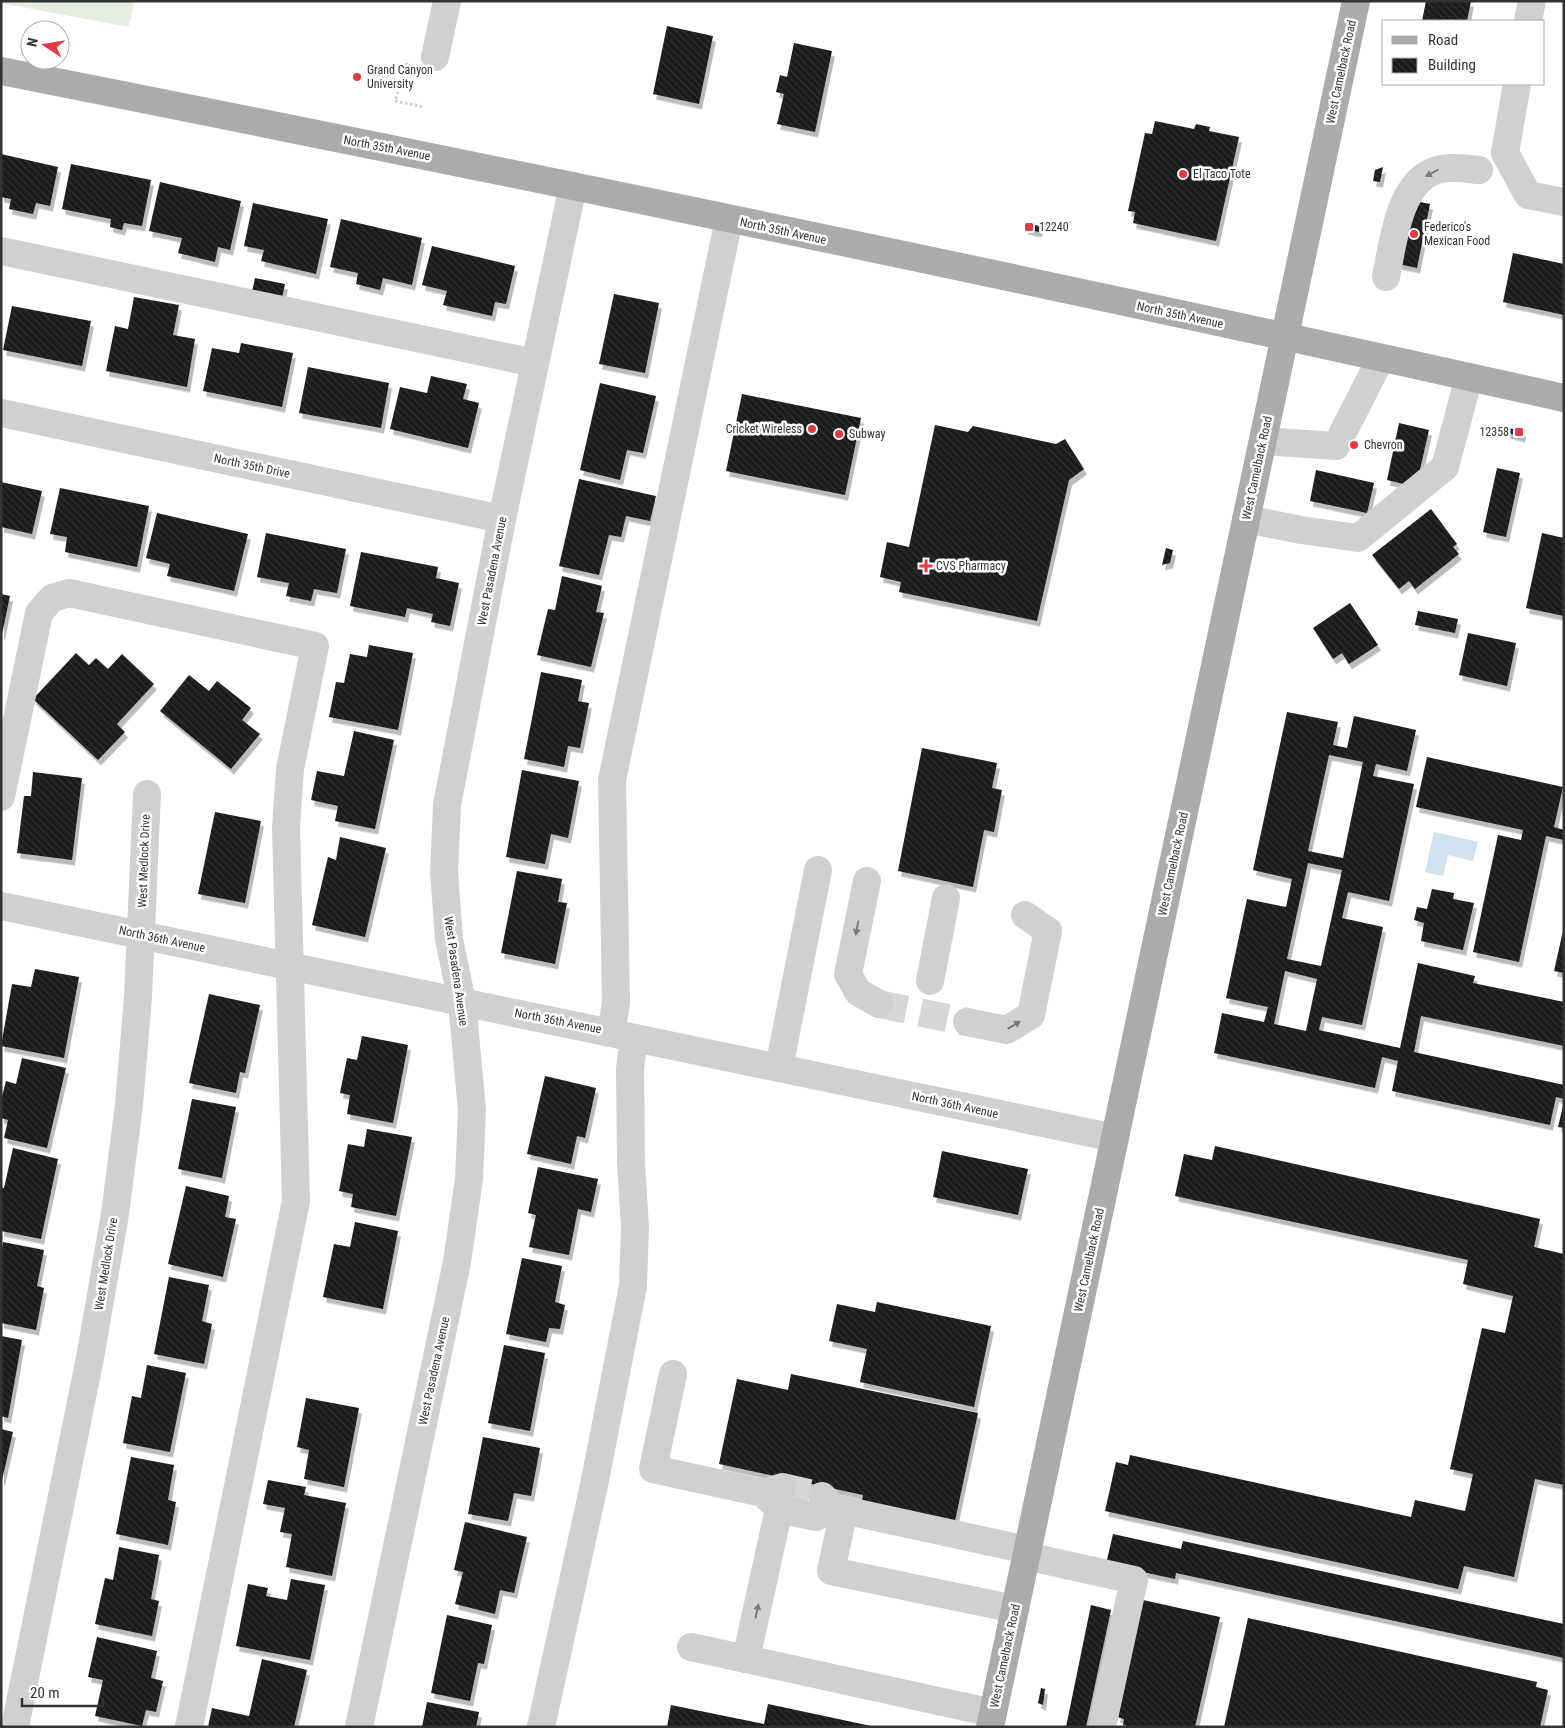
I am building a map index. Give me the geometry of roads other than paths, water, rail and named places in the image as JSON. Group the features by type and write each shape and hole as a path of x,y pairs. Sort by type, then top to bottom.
{"main road":[{"name":"West Camelback Road","path":"991,1720 1356,1"},
{"name":"North 35th Avenue","path":"1,71 573,186 1564,398"}],"street":[{"path":"435,57 447,1"},
{"path":"1528,20 1532,1"},
{"path":"1517,85 1505,153 1528,195 1564,202"},
{"path":"1386,277 1401,209 1411,190 1425,176 1438,169 1454,167 1479,170"},
{"name":"West Pasadena Avenue","path":"359,1727 457,1262 469,1179 472,1110 462,1002 449,939 444,872 447,805 502,519 573,186"},
{"path":"540,1727 594,1485 632,1286 635,1227 631,1162 630,1069 616,1003 612,780 729,220"},
{"path":"1,251 535,364"},
{"path":"1262,441 1336,446 1381,358"},
{"path":"1246,518 1301,530 1358,538 1445,467 1469,377"},
{"name":"North 35th Drive","path":"1,413 502,519"},
{"path":"1,797 39,613 52,598 69,593 315,646 290,769 286,828 296,1201 189,1727"},
{"name":"West Medlock Drive","path":"15,1727 88,1368 113,1224 129,1105 142,935 146,794"},
{"path":"779,1068 818,870"},
{"path":"866,881 848,974 858,992 878,1004"},
{"path":"930,981 946,898"},
{"name":"North 36th Avenue","path":"1,906 1115,1138"},
{"path":"967,1022 1007,1030 1031,1015 1048,931 1025,915"},
{"path":"673,1374 653,1469 775,1497 816,1517 833,1505 1134,1580 1102,1727"},
{"path":"746,1659 775,1497"},
{"path":"833,1505 831,1571 1015,1609"},
{"path":"691,1646 991,1720"}],"water":[{"path":"1434,832 1478,842 1473,861 1448,855 1443,876 1425,872"}],"tunnel":[{"path":"879,1004 967,1022"},
{"path":"782,1487 822,1496"}],"place":[{"name":"Grand Canyon University","path":"357,77"},
{"name":"El Taco Tote","path":"1183,174"},
{"name":"12240","path":"1029,227"},
{"name":"Federico's Mexican Food","path":"1414,234"},
{"name":"Cricket Wireless","path":"812,429"},
{"name":"12358","path":"1519,432"},
{"name":"Subway","path":"839,434"},
{"name":"Chevron","path":"1354,445"},
{"name":"CVS Pharmacy","path":"926,566"}]}
